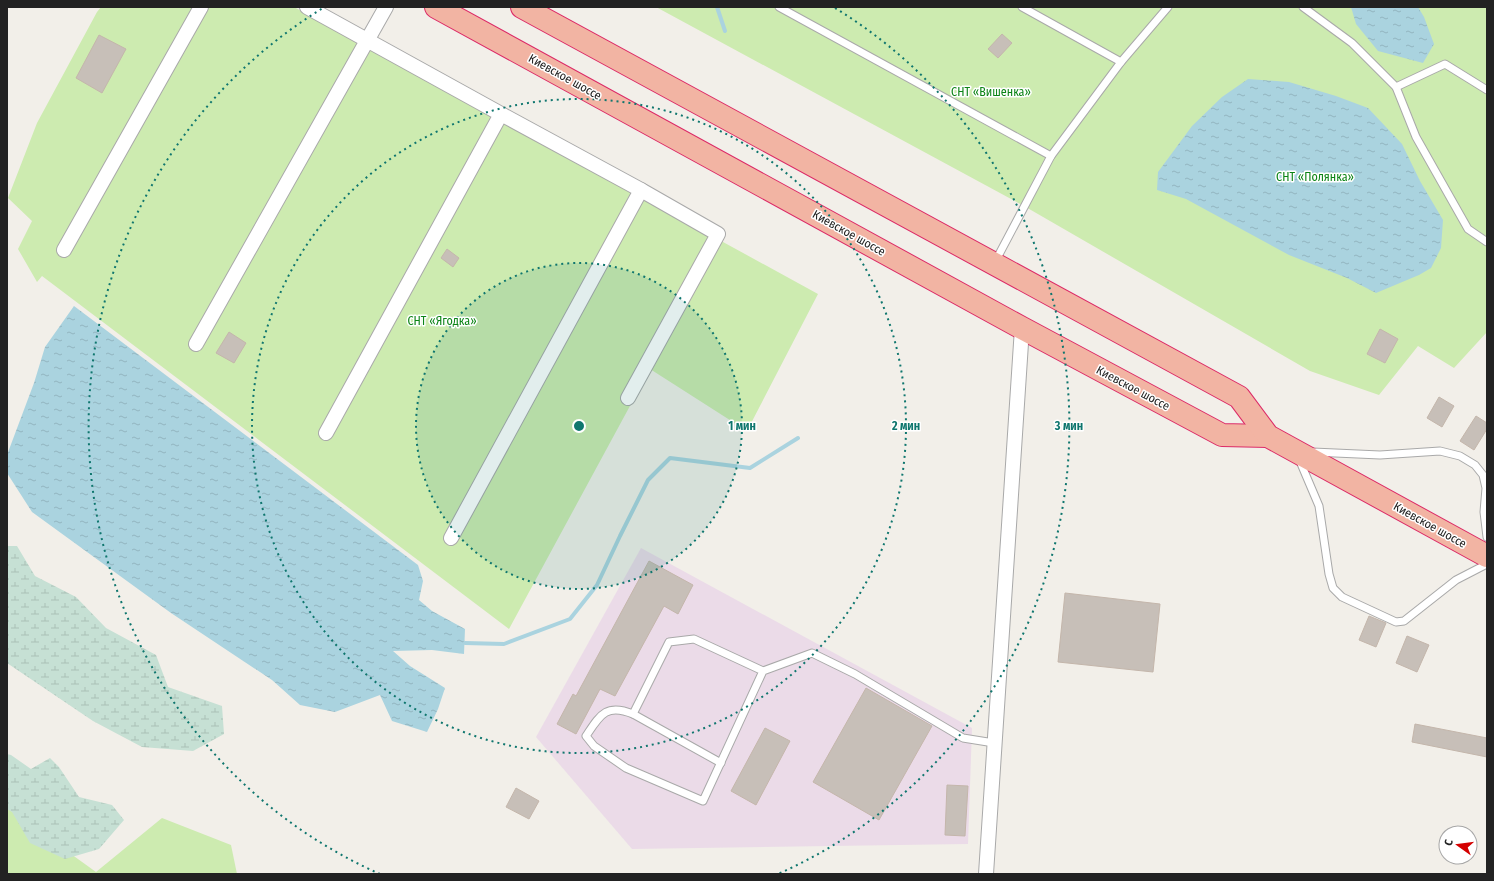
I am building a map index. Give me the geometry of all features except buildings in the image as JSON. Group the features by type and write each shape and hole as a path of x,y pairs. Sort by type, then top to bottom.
{"highway":[{"name":"Киевское шоссе","path":"436,7 1022,328 1222,435 1268,436"},
{"name":"Киевское шоссе","path":"522,7 1239,397 1268,436 1487,556"}],"street":[{"path":"64,250 201,7"},
{"path":"307,7 642,190 718,234 628,398"},
{"path":"196,344 386,7"},
{"path":"326,432 501,114"},
{"path":"451,538 642,190"},
{"path":"986,874 1022,328"}],"lane":[{"path":"779,7 1051,156"},
{"path":"1022,7 1121,62"},
{"path":"994,264 1051,156 1121,62 1168,7"},
{"path":"1303,7 1352,43 1396,87 1416,137 1468,230 1487,242"},
{"path":"1396,87 1445,64 1487,90"},
{"path":"1487,537 1484,512 1486,488 1483,475 1475,465 1460,456 1440,451 1380,455 1296,451 1319,506 1329,574 1333,588 1342,597 1396,622 1404,621 1456,580 1487,564"},
{"path":"633,714 669,642 694,638 763,671"},
{"path":"721,763 623,709 608,710 599,716 586,736 594,746 626,768 702,801 721,763 763,671 812,653 855,674 963,738 994,743"}],"shaded area":[{"path":"641,548 972,728 968,844 632,849 536,737"}],"green space":[{"name":"СНТ «Ягодка»","path":"101,7 294,7 818,294 747,431 650,369 509,629 42,276 37,282 18,249 32,221 8,198 37,123"},
{"name":"СНТ «Полянка»","path":"656,7 1487,7 1487,332 1454,368 1418,346 1379,395 1310,371 1024,206"},
{"path":"7,546 17,546 35,576 76,597 106,628 156,655 168,687 222,706 224,734 193,751 142,747 93,721 7,663"},
{"path":"7,754 11,755 31,769 50,758 59,767 79,797 112,805 124,820 99,849 65,859 30,843 12,812 7,809"},
{"path":"7,808 96,872 162,818 231,845 237,874 7,874"}],"water":[{"path":"1351,7 1418,7 1424,17 1434,44 1423,63 1378,51 1356,24"},
{"path":"1248,79 1289,82 1336,96 1368,108 1402,144 1420,181 1443,220 1441,248 1431,268 1419,275 1376,293 1347,278 1289,255 1186,199 1157,190 1158,172 1192,126 1222,97"},
{"path":"74,306 418,565 423,581 419,600 432,611 465,629 464,654 432,650 393,651 410,666 445,688 438,709 427,732 392,721 380,695 335,712 300,705 272,680 171,613 32,512 7,473 7,455 34,383 45,347"}],"waterway":[{"path":"717,7 725,31"},
{"path":"465,643 504,644 570,619 597,585 648,480 670,458 750,468 798,438"}],"park label":[{"name":"СНТ «Вишенка»","path":"991,92"}]}
